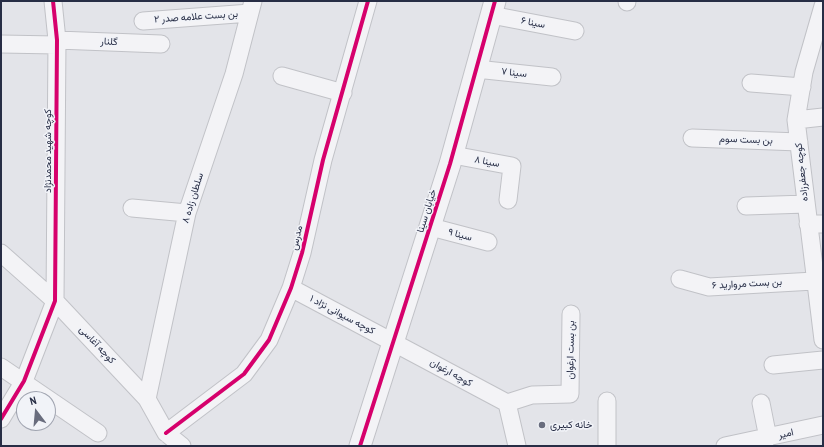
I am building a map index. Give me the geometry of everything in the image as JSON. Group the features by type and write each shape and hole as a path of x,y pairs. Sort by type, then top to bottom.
{"street":[{"name":"کوچه شهید محمدنژاد","path":"53,1 56,43 55,301"},
{"name":"مدرس","path":"166,433 244,374 269,340 291,288 302,253 323,160 368,1"},
{"name":"کوچه جعفرزاده","path":"823,6 802,87 796,120 806,204 816,224 814,281 823,340"},
{"name":"بن بست علامه صدر ۲","path":"143,21 251,7"},
{"name":"سلطان زاده ۸","path":"148,399 187,213 234,74 251,7"},
{"name":"سینا ۶","path":"493,8 575,31"},
{"name":"خیابان سینا","path":"360,446 453,155 493,8"},
{"name":"گلنار","path":"1,44 161,44"},
{"name":"سینا ۷","path":"476,69 552,77"},
{"path":"282,76 343,93"},
{"path":"751,83 802,87"},
{"path":"796,120 823,117"},
{"name":"بن بست سوم","path":"692,138 799,142"},
{"name":"سینا ۸","path":"453,155 512,166 508,200"},
{"path":"746,206 806,204"},
{"path":"132,208 187,213"},
{"name":"سینا ۹","path":"431,227 488,242"},
{"name":"کوچه آغاسی","path":"1,253 55,301 148,399 166,433 182,446"},
{"name":"بن بست مروارید ۶","path":"680,279 708,287 814,281"},
{"name":"کوچه سیوانی نژاد ۱","path":"291,288 394,342"},
{"path":"1,419 24,381 55,301"},
{"name":"بن بست ارغوان","path":"507,403 532,395 570,394 571,314"},
{"name":"کوچه ارغوان","path":"394,342 507,403"},
{"path":"773,366 823,360"},
{"path":"1,367 24,381 98,434"},
{"path":"607,402 607,446"},
{"path":"507,403 517,446"},
{"path":"760,403 768,438"},
{"name":"امیر","path":"725,446 768,438 792,440 823,425"}],"cycle path":[{"path":"1,419 24,381 55,301 57,40 53,1"},
{"path":"166,433 244,374 269,340 291,288 302,253 323,160 368,1"},
{"path":"360,446 450,164 495,1"}],"place":[{"name":"خانه کبیری","path":"542,425"}]}
